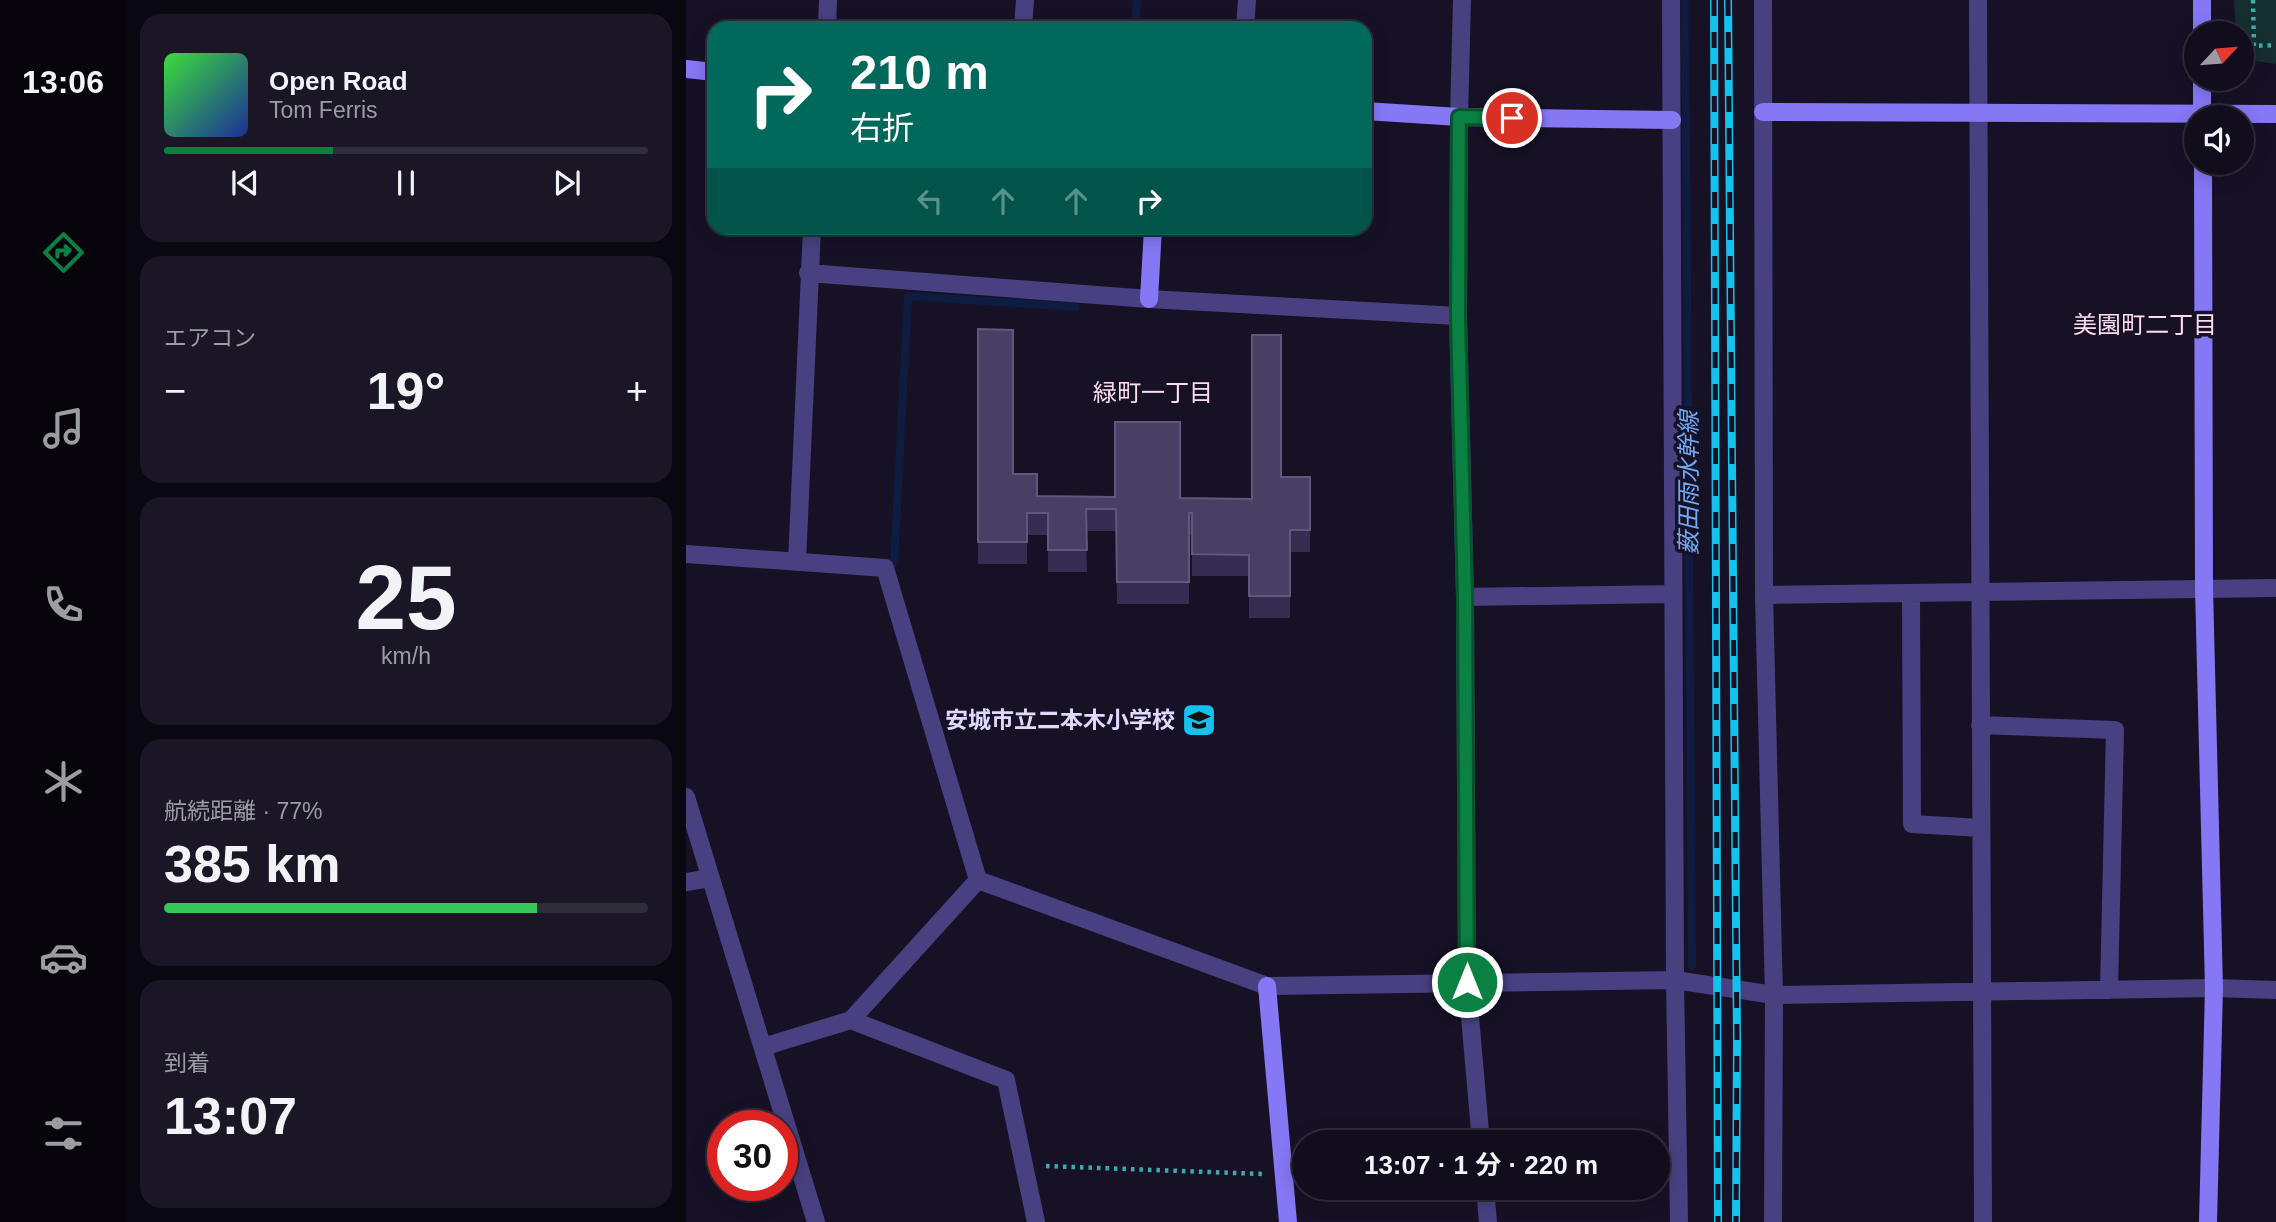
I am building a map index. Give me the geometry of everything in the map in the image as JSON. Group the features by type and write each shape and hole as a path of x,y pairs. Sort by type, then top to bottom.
{"street":[{"path":"827,21 828,0"},
{"path":"1024,21 1025,0"},
{"path":"1246,21 1247,0"},
{"path":"1462,0 1458,316 1465,597 1467,982 1480,1130"},
{"path":"1671,0 1675,980 1679,1222"},
{"path":"1763,0 1764,595 1774,995 1773,1222"},
{"path":"1978,0 1983,1222"},
{"path":"2202,0 2202,21"},
{"path":"686,69 707,71"},
{"path":"1372,111 1459,117 1672,120"},
{"path":"1763,112 2184,116"},
{"path":"2254,115 2276,114"},
{"path":"2203,175 2204,588 2214,988 2208,1222"},
{"path":"797,562 811,235"},
{"path":"1149,299 1153,235"},
{"path":"808,273 1149,299 1458,316"},
{"path":"686,554 885,568 978,880"},
{"path":"1764,595 2276,588"},
{"path":"1465,597 1673,594"},
{"path":"1911,594 1912,824 1980,828"},
{"path":"1980,725 2115,730 2109,990"},
{"path":"686,797 816,1222"},
{"path":"686,882 710,878"},
{"path":"978,880 1266,986 1675,980 1774,995 1982,994 2214,988 2276,990"},
{"path":"763,1047 851,1020 978,880"},
{"path":"1266,986 1288,1222"},
{"path":"851,1020 1006,1080 1036,1222"},
{"path":"1486,1200 1488,1222"}],"path":[{"path":"2253,0 2253,46 2276,46"},
{"path":"1024,1165 1283,1175"}],"green space":[{"path":"2234,0 2276,0 2276,64 2254,61 2254,21 2235,21"}],"building":[{"path":"978,329 1013,330 1013,474 1037,474 1037,496 1115,497 1115,422 1180,422 1180,498 1252,499 1252,335 1281,335 1281,477 1310,477 1310,530 1290,530 1290,596 1249,596 1249,555 1192,554 1192,513 1189,513 1189,582 1117,582 1116,509 1086,509 1087,550 1048,550 1048,513 1027,513 1027,542 978,542"}],"waterway":[{"path":"1136,21 1137,0"},
{"name":"薮田雨水幹線","path":"1685,0 1692,966"},
{"path":"894,564 908,296 1075,307"}],"railway":[{"path":"1714,0 1718,1222"},
{"path":"1728,0 1737,1040 1736,1222"}],"place":[{"name":"安城市立二本木小学校","path":"1199,720"}],"district":[{"name":"美園町二丁目","path":"2145,325"},
{"name":"緑町一丁目","path":"1153,393"}],"route":[{"path":"1467,982 1465,597 1458,316 1459,117 1512,118"}]}
